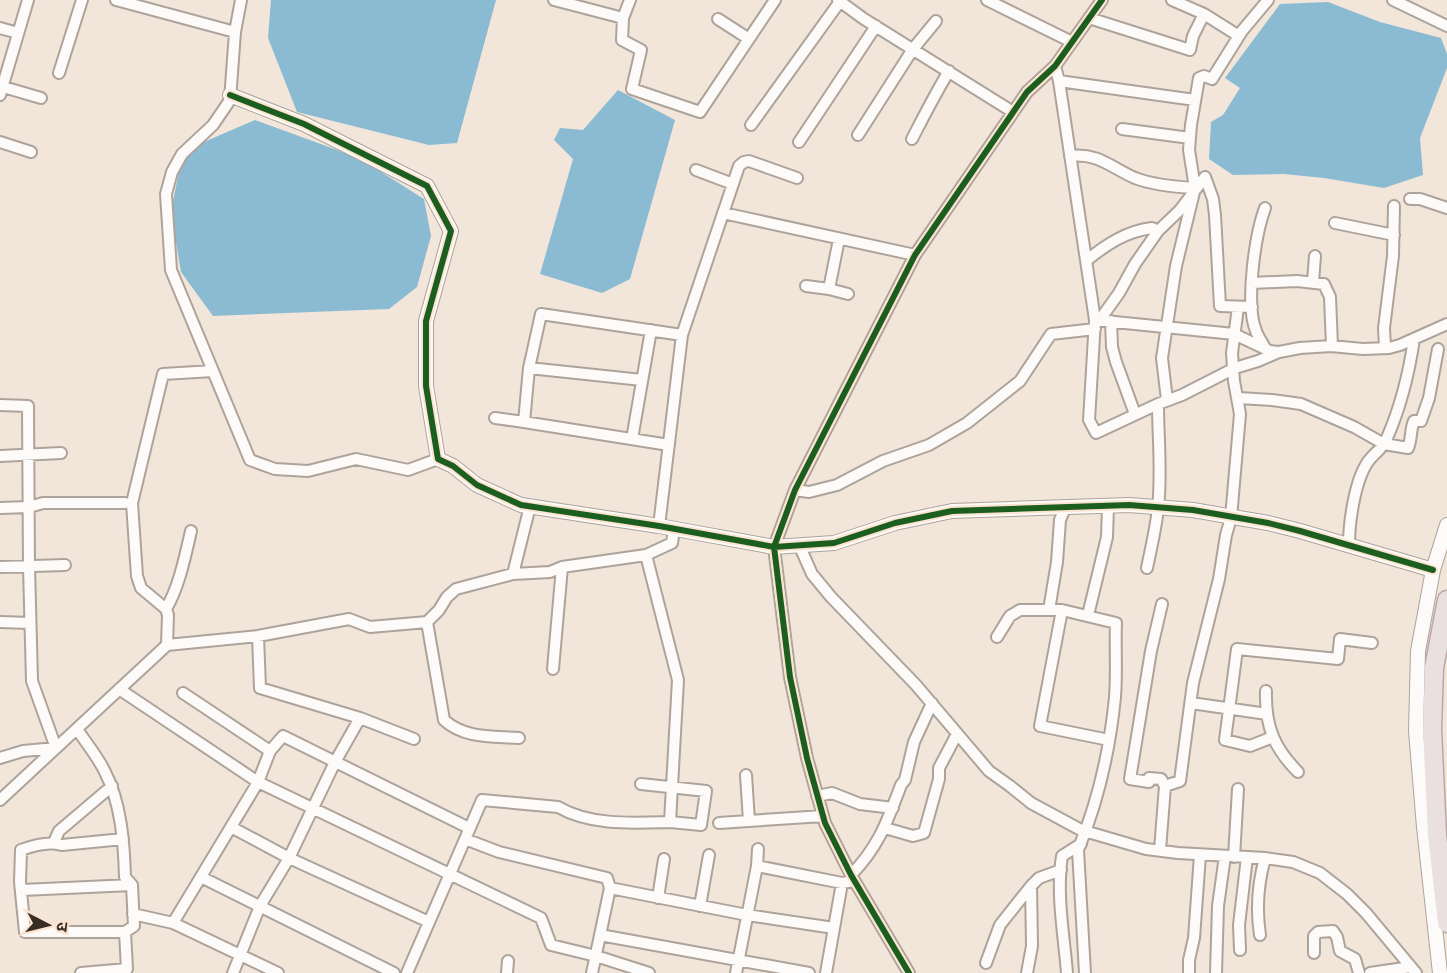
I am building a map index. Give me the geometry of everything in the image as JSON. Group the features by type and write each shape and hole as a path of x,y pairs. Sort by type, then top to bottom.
{"highway":[{"path":"1447,600 1434,668 1432,729 1437,836 1447,923"}],"street":[{"path":"28,0 1,89 41,98"},
{"path":"59,73 82,0"},
{"path":"116,0 235,32"},
{"path":"241,0 235,32 230,100 213,126 182,154 172,172 166,194 171,270 250,460 275,469 308,471 356,459 408,470 438,459 453,466 477,485 521,505 774,547 834,543 895,523 952,511 1129,505 1193,510 1268,523 1433,570"},
{"path":"554,0 623,18"},
{"path":"630,0 623,18 622,40 641,50 632,89 700,112 774,0"},
{"path":"987,0 1072,42"},
{"path":"909,973 852,878 823,816 807,758 790,676 774,547 795,490 915,255 1027,92 1055,66 1102,0"},
{"path":"1172,0 1204,14 1239,36"},
{"path":"1148,568 1158,508 1161,449 1158,431 1163,402 1162,358 1176,266 1195,188 1190,167 1190,138 1199,78 1204,76 1212,79 1265,0"},
{"path":"1393,0 1447,26"},
{"path":"751,125 840,1 1013,112"},
{"path":"1089,18 1190,50 1193,36 1204,14"},
{"path":"718,19 749,39"},
{"path":"858,135 913,49 936,21"},
{"path":"800,142 876,26"},
{"path":"0,27 18,33"},
{"path":"1055,66 1087,260 1101,322 1135,414"},
{"path":"912,139 930,101 949,71"},
{"path":"1059,81 1195,100"},
{"path":"230,95 304,124 427,186 451,231 426,321 426,386 438,459"},
{"path":"1122,129 1190,138"},
{"path":"0,142 31,152"},
{"path":"1070,156 1086,155 1100,159 1136,178 1179,188 1195,188"},
{"path":"658,526 682,335 739,166 744,162 749,162 797,178"},
{"path":"696,170 732,184"},
{"path":"1252,307 1220,306 1214,207 1205,177 1180,210 1158,231 1104,314 1101,322 1089,420 1096,433 1182,395 1232,369 1279,352 1332,346 1385,348 1400,345 1447,324"},
{"path":"1410,199 1420,199 1447,208"},
{"path":"1385,348 1384,328 1393,256 1394,206"},
{"path":"1265,208 1257,238 1252,307 1255,330 1267,350"},
{"path":"723,213 915,255"},
{"path":"1335,223 1394,235"},
{"path":"1087,260 1120,237 1143,229 1152,228 1158,231"},
{"path":"829,289 839,238"},
{"path":"1313,282 1315,256"},
{"path":"1252,283 1313,282 1324,285 1330,297 1332,346"},
{"path":"806,286 848,294"},
{"path":"1165,786 1180,781 1200,653 1219,579 1231,518 1238,458 1240,414 1239,398 1232,369 1238,307"},
{"path":"524,422 530,368 541,314 682,335"},
{"path":"795,490 809,492 837,485 883,461 929,446 967,423 1020,381 1051,334 1101,322 1167,327 1235,334 1267,350 1279,352"},
{"path":"632,439 651,330"},
{"path":"1349,545 1351,517 1359,484 1369,460 1382,449 1384,444 1404,390 1414,339"},
{"path":"1239,398 1301,404 1354,427 1384,444 1408,448 1412,440 1412,426 1414,421 1420,422 1428,398 1438,349"},
{"path":"530,368 642,380"},
{"path":"167,645 168,615 166,609 141,588 137,576 132,503 163,374 213,371"},
{"path":"0,405 28,406 32,681 56,748"},
{"path":"495,418 669,445"},
{"path":"0,456 61,453"},
{"path":"0,508 29,507 43,503 125,503"},
{"path":"513,574 530,506"},
{"path":"1088,615 1107,537 1108,506"},
{"path":"1049,609 1057,562 1060,520 1065,508"},
{"path":"1440,973 1416,730 1418,651 1433,570 1447,525"},
{"path":"0,800 167,645 258,636 349,619 370,627 427,622 440,610 447,597 456,589 513,574 550,572 562,567 646,555 672,543 674,529"},
{"path":"166,609 171,601 186,555 191,531"},
{"path":"800,547 812,574 825,590 916,685 989,771 1030,803 1081,830 1146,849 1293,861 1320,873 1347,894 1414,970"},
{"path":"646,555 678,680 670,822"},
{"path":"0,567 65,565"},
{"path":"554,669 562,567"},
{"path":"1160,850 1165,786 1161,779 1149,777 1149,782 1130,778 1151,651 1162,604"},
{"path":"997,637 1010,616 1020,610 1062,610 1116,623 1115,695 1109,740 1086,831 1078,850 1085,973"},
{"path":"1062,610 1040,726 1109,740"},
{"path":"0,622 30,623"},
{"path":"427,622 444,720 453,729 470,735 519,738"},
{"path":"258,636 260,688 360,718 414,739"},
{"path":"1273,737 1250,746 1225,740 1237,649 1338,659 1340,639 1372,643"},
{"path":"119,689 258,782 541,918 551,945 649,973"},
{"path":"1266,691 1267,714 1273,737 1278,749 1298,772"},
{"path":"183,693 270,751"},
{"path":"757,866 842,883 852,878 885,828 905,780 914,742 932,703"},
{"path":"1191,704 1267,714"},
{"path":"233,973 260,906 289,858 335,762 360,718"},
{"path":"77,729 112,786 123,839 125,877 132,885 134,926 125,932 25,932 20,882 21,850 54,842 62,845 123,839"},
{"path":"885,828 913,836 924,833 939,779 939,768 957,734"},
{"path":"173,923 258,782 270,751 284,736 499,852 607,878 610,888 592,973"},
{"path":"0,758 23,751 56,748"},
{"path":"746,775 749,821"},
{"path":"407,973 482,800 558,807 568,813 619,823 670,822 701,825 706,791 641,784"},
{"path":"54,842 59,831 112,786"},
{"path":"1216,973 1218,906 1230,856 1238,789"},
{"path":"818,796 832,793 860,804 892,808"},
{"path":"719,823 823,816"},
{"path":"231,827 289,858 429,922"},
{"path":"1062,972 1062,856 1081,844"},
{"path":"736,973 757,866 758,849"},
{"path":"700,906 709,855"},
{"path":"1189,973 1200,855"},
{"path":"1240,950 1240,915 1248,857"},
{"path":"1260,935 1258,896 1264,858"},
{"path":"658,898 664,859"},
{"path":"986,963 1000,925 1031,886 1040,878 1061,870"},
{"path":"201,877 394,973"},
{"path":"826,973 842,883"},
{"path":"22,890 132,885"},
{"path":"1027,973 1032,946 1031,886"},
{"path":"610,888 747,915 834,928"},
{"path":"133,914 173,923 278,973"},
{"path":"1314,952 1314,936 1318,932 1332,931 1337,936 1340,951 1355,959 1359,973"},
{"path":"81,973 127,969 125,932"},
{"path":"600,935 809,973"},
{"path":"898,956 903,973"},
{"path":"507,973 508,961"},
{"path":"1370,973 1414,970"}],"water":[{"path":"271,0 496,0 457,143 429,145 297,112 268,38"},
{"path":"1328,2 1380,22 1441,38 1447,54 1447,68 1420,138 1423,175 1384,188 1284,174 1233,175 1209,159 1211,122 1223,115 1240,88 1225,78 1280,4"},
{"path":"618,90 675,120 630,279 602,293 540,274 573,159 554,140 560,128 583,130"},
{"path":"255,120 359,158 424,199 431,236 417,287 389,309 213,316 181,272 171,212 183,151"}],"cycle path":[{"path":"909,973 851,875 825,823 807,758 790,677 774,547 795,490 915,255 1027,92 1055,66 1102,0"},
{"path":"230,95 304,124 427,186 451,231 426,321 426,386 438,459 453,466 477,485 521,505 659,526 774,547 834,543 895,523 952,511 1129,505 1193,510 1268,523 1433,570"}]}
